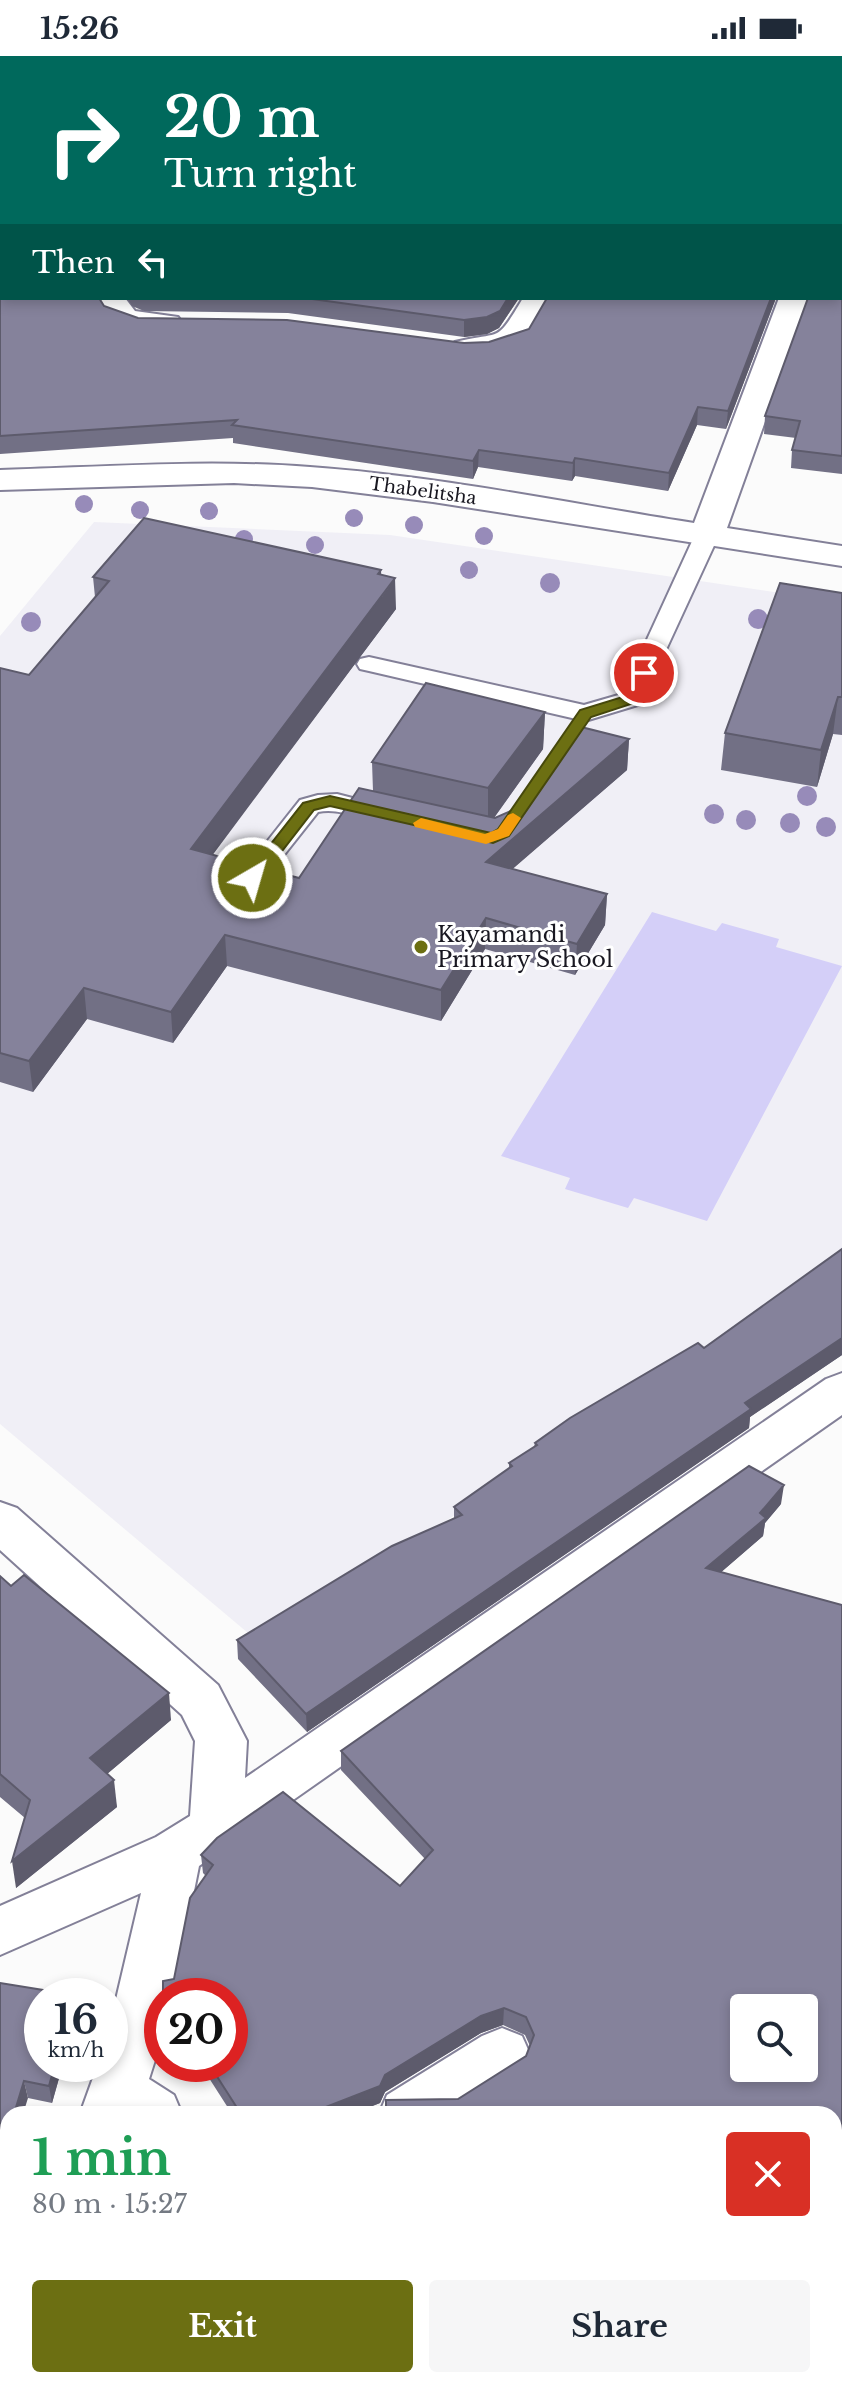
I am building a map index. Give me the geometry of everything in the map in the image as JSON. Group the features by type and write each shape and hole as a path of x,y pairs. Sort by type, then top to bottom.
{"street":[{"path":"110,300 112,308 124,320 153,324 193,323"},
{"path":"434,345 464,349 503,344 515,338 537,300"},
{"path":"706,537 793,300"},
{"name":"Thabelitsha","path":"0,480 234,473 312,477 433,492 842,556"},
{"path":"8,1921 196,1840 842,1391"},
{"path":"0,1521 200,1700 221,1741 196,1840 152,1976 126,2106"},
{"path":"420,2106 502,2054"}],"lane":[{"path":"369,664 585,713 632,699 706,537"},
{"path":"569,737 585,713"},
{"path":"252,878 309,806 317,802 330,801 415,822"}],"shaded area":[{"name":"Kayamandi Primary School","path":"94,522 390,535 842,602 842,1257 261,1644 0,1424 0,636"},
{"path":"652,912 716,931 722,923 779,939 776,947 842,966 707,1221 634,1198 628,1208 565,1189 570,1178 501,1156"}],"building":[{"path":"0,300 100,300 104,306 138,318 287,320 464,343 489,342 529,329 546,300 770,300 728,411 698,407 669,473 575,458 573,463 479,450 473,461 232,425 237,420 0,436"},
{"path":"319,300 507,300 500,311 487,317 464,320"},
{"path":"807,300 842,300 842,456 792,450 800,421 765,416"},
{"path":"144,518 381,570 378,574 395,578 191,849 299,878 359,788 495,818 515,809 573,725 629,739 486,862 607,894 577,944 486,918 441,990 225,935 171,1012 84,988 29,1061 0,1053 0,668 29,675 109,581 93,577"},
{"path":"780,583 842,593 842,697 838,697 821,750 725,733"},
{"path":"426,683 545,712 488,788 372,762"},
{"path":"842,1249 842,1338 745,1403 751,1409 306,1714 237,1640 392,1546 462,1515 454,1507 512,1466 509,1463 570,1418 698,1343 704,1348"},
{"path":"749,1466 784,1485 760,1513 766,1518 706,1568 842,1605 842,2106 386,2106 386,2100 458,2099 526,2056 534,2035 526,2017 504,2008 481,2016 385,2075 380,2086 329,2106 236,2106 221,2082 248,2082 248,1978 174,1978 190,1898 213,1865 201,1855 217,1838 283,1792 400,1886 433,1850 341,1751"},
{"path":"24,1575 169,1693 90,1758 114,1780 12,1861 30,1800 0,1774 0,1576 11,1586"},
{"path":"0,1983 24,1987 24,2081 16,2106 0,2106"},
{"path":"29,2082 50,2082 49,2086"}],"slow traffic":[{"path":"421,823 486,839 503,832 513,818"}],"place":[{"name":"Kayamandi Primary School","path":"421,947"}],"route":[{"path":"252,878 309,806 317,802 330,801 486,839 493,838 503,832 585,713 632,699 644,673"}]}
